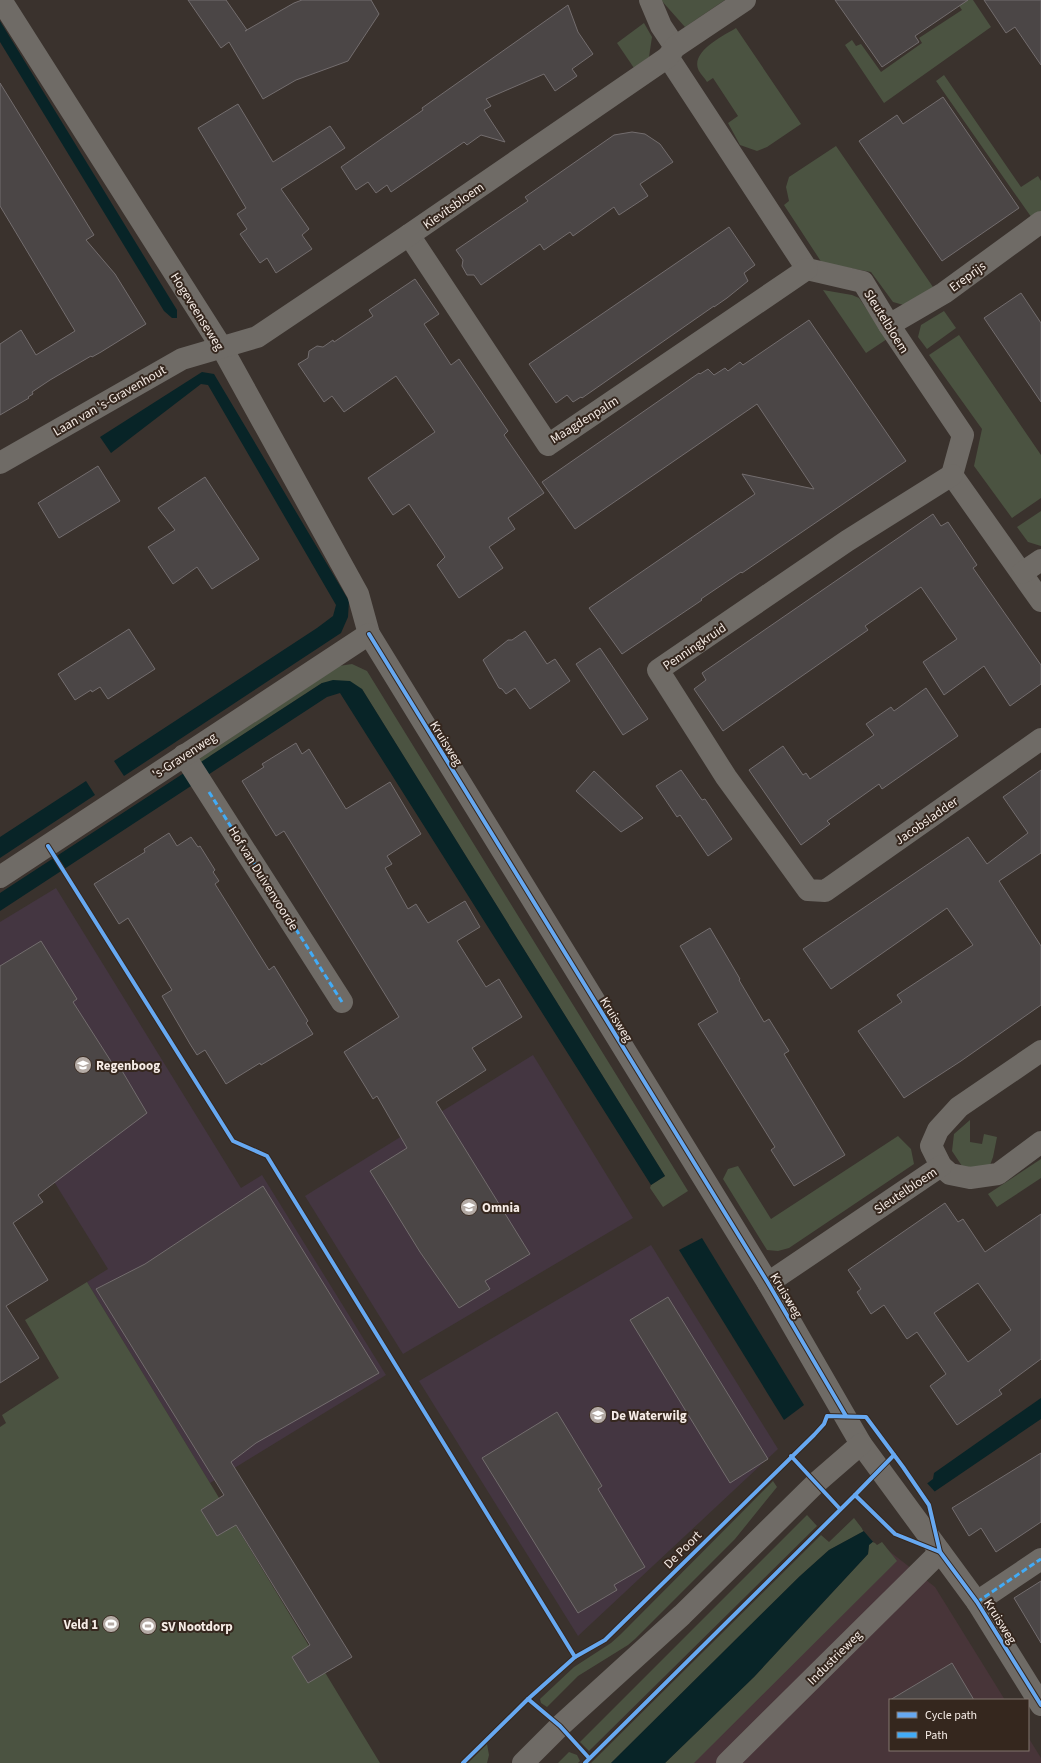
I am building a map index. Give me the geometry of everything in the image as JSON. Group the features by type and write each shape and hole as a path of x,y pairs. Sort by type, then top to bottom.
{"street":[{"name":"Hogeveenseweg","path":"2,0 222,348 358,594 368,634"},
{"path":"650,0 672,52 807,269"},
{"name":"Kievitsbloem","path":"222,348 257,337 409,235 745,0"},
{"name":"Ereprijs","path":"889,325 944,293 1041,222"},
{"name":"Maagdenpalm","path":"409,235 548,445 807,269"},
{"name":"Sleutelbloem","path":"807,269 863,282 889,325 963,435 952,475"},
{"name":"Laan van 's-Gravenhout","path":"0,462 182,359 222,348"},
{"path":"952,475 1041,601"},
{"name":"Penningkruid","path":"808,890 726,777 658,670 847,542 952,475"},
{"path":"1022,573 1041,560"},
{"name":"'s-Gravenweg","path":"0,877 368,634"},
{"name":"Kruisweg","path":"368,634 768,1283 861,1444 931,1537 940,1552 977,1602 1041,1704"},
{"name":"Jacobsladder","path":"808,890 825,891 1041,739"},
{"name":"Hof van Duivenvoorde","path":"184,755 342,1002"},
{"name":"Sleutelbloem","path":"768,1283 941,1166 931,1146 938,1130 959,1107 1041,1051"},
{"path":"941,1166 950,1174 970,1178 998,1174 1041,1142"},
{"path":"523,1763 560,1726 682,1615 816,1483 861,1444"},
{"name":"Industrieweg","path":"728,1763 940,1552"},
{"path":"977,1602 1041,1559"}],"shaded area":[{"path":"56,888 241,1188 262,1175 386,1375 210,1483 87,1282 108,1269 0,1094 0,922"},
{"name":"Omnia","path":"533,1055 633,1218 403,1354 305,1196"},
{"name":"De Waterwilg","path":"651,1245 778,1449 578,1636 419,1381"},
{"path":"884,1547 935,1587 1004,1699 889,1699 889,1751 1029,1751 1029,1739 1041,1758 1041,1763 668,1763"}],"green space":[{"path":"661,0 725,0 685,27"},
{"path":"955,0 973,0 991,27 884,103 845,45 852,40 856,46 861,44 881,72 922,43 919,38 962,10"},
{"path":"644,23 652,37 649,57 634,68 617,43"},
{"path":"736,28 801,124 767,147 757,151 740,145 728,123 738,116 713,78 707,82 699,71 697,64 699,57 709,45"},
{"path":"944,75 1021,187 1038,176 1041,181 1041,216 1034,221 936,81"},
{"path":"836,146 933,287 907,306 893,302 871,272 822,263 784,205 789,201 786,187 789,177"},
{"path":"823,290 852,295 859,298 887,339 866,353"},
{"path":"944,311 956,328 927,349 918,337 921,325"},
{"path":"959,335 1041,455 1041,498 1012,518 974,466 982,429 929,355"},
{"path":"1041,511 1041,546 1028,542 1017,527"},
{"path":"352,664 367,671 688,1191 663,1207 650,1188 651,1185 665,1176 362,689 322,683 210,756 207,764 196,761 339,666"},
{"path":"970,1120 970,1142 982,1144 984,1134 997,1137 989,1168 977,1171 962,1166 952,1151 954,1134"},
{"path":"898,1136 911,1149 914,1164 789,1248 778,1251 767,1250 723,1179 728,1169 738,1166 771,1219"},
{"path":"1041,1159 1041,1178 997,1207 988,1194"},
{"name":"SV Nootdorp","path":"87,1282 380,1763 0,1763 0,1427 6,1423 2,1415 59,1378 25,1320"},
{"path":"773,1481 777,1487 735,1539 635,1639 628,1645 578,1676 547,1707 541,1703 540,1699 574,1667 611,1643 621,1634"},
{"path":"807,1515 817,1526 589,1751 580,1742"},
{"path":"854,1518 864,1531 829,1550 800,1576 611,1763 591,1763 821,1535 829,1542"},
{"path":"873,1541 877,1545 882,1542 897,1561 694,1763 665,1763 754,1677 868,1554 869,1545"},
{"path":"487,1744 489,1755 487,1763 468,1763"},
{"path":"569,1752 577,1755 580,1761 578,1763 558,1763"}],"water":[{"path":"0,21 177,310 177,318 172,318 164,311 0,42"},
{"path":"202,372 214,374 349,601 348,617 341,633 124,776 114,761 317,628 333,616 336,605 208,385 201,384 111,453 100,437"},
{"path":"333,680 350,681 362,689 665,1176 651,1185 340,693 327,697 0,911 0,893 322,683"},
{"path":"86,781 95,795 0,858 0,837"},
{"path":"702,1238 804,1405 784,1420 679,1250"},
{"path":"1041,1398 1041,1419 934,1492 869,1545 868,1554 754,1677 665,1763 611,1763 800,1576 829,1550 864,1531 933,1479 934,1473"}],"pier":[{"path":"926,1482 936,1493 874,1543 862,1529"}],"building":[{"path":"188,0 226,0 247,30 302,0 371,0 379,14 348,61 296,80 263,99 229,42 221,48"},
{"path":"835,0 968,0 915,36 919,42 882,67"},
{"path":"984,0 1041,0 1041,65 1015,27 1006,33"},
{"path":"568,5 578,32 593,54 572,69 577,76 555,91 544,74 486,99 491,106 484,110 505,142 481,135 467,145 464,142 391,192 387,185 376,193 368,182 356,190 341,167 423,110 422,108"},
{"path":"0,83 94,235 86,240 115,274 146,324 101,352 92,357 91,356 50,380 32,392 33,394 28,397 29,398 0,415 0,344 21,330 36,355 75,331 0,206"},
{"path":"943,97 1019,208 942,261 859,141 897,115 903,124"},
{"path":"238,104 273,162 330,126 345,148 281,189 309,229 302,235 312,249 276,273 267,258 260,263 240,234 247,229 237,214 246,208 198,128"},
{"path":"632,132 645,134 660,144 673,162 640,184 648,196 619,215 614,207 573,236 570,232 544,250 540,244 481,285 474,275 467,275 462,266 463,260 456,250 528,201 525,197 614,135"},
{"path":"729,227 755,265 744,273 748,281 727,298 582,398 581,397 573,402 567,395 556,403 529,364"},
{"path":"415,279 439,314 424,324 451,365 459,359 508,431 504,435 544,493 508,518 515,529 489,547 503,568 459,598 437,565 445,557 409,504 393,515 368,478 435,432 396,376 344,412 332,396 324,402 298,364 308,358 309,351 317,346 323,347 333,340 334,342 373,316 369,310"},
{"path":"1021,293 1041,323 1041,402 984,318"},
{"path":"809,320 906,461 622,654 589,608 755,494 742,474 814,489 757,404 575,529 542,482 699,373 700,374 708,369 714,375 725,368 728,371 740,362 743,365"},
{"path":"98,466 120,501 59,538 38,503"},
{"path":"205,477 259,559 212,589 197,567 173,584 148,547 175,530 158,508"},
{"path":"933,514 941,526 948,522 977,565 973,568 1041,665 1041,684 1010,706 984,666 944,695 923,662 957,639 921,587 865,626 868,630 723,731 694,689 706,680 702,673"},
{"path":"129,629 155,669 108,699 100,687 92,692 91,690 75,700 58,674"},
{"path":"525,631 547,664 555,659 570,681 530,709 515,688 506,694 499,688 483,660 508,640 512,640"},
{"path":"600,648 648,719 623,735 576,664"},
{"path":"926,688 958,736 882,789 879,784 827,821 830,824 801,845 749,770 783,746 803,775 806,773 810,779 874,735 866,724 891,707 894,711"},
{"path":"296,743 302,754 309,749 346,809 390,782 421,834 387,856 392,864 385,868 408,909 416,904 428,923 465,901 480,927 457,941 486,987 499,979 522,1017 472,1048 486,1070 436,1102 530,1254 485,1281 490,1289 459,1308 420,1252 370,1171 407,1148 377,1096 373,1099 344,1052 399,1017 284,831 276,836 242,781 264,767 262,764"},
{"path":"681,770 702,800 705,799 732,839 708,856 680,815 677,817 656,786"},
{"path":"1041,770 1041,853 999,881 1041,946 1041,1005 961,1061 904,1098 858,1031 902,1002 897,995 973,945 947,908 831,989 803,949 968,837 987,864 1028,833 1003,797"},
{"path":"594,771 643,818 621,832 576,791"},
{"path":"169,833 177,846 191,837 198,847 200,846 215,870 213,872 219,881 215,884 269,970 274,966 308,1021 306,1023 313,1034 261,1065 260,1063 226,1084 205,1050 197,1055 190,1044 162,996 172,990 128,918 119,924 94,884 145,852 144,849"},
{"path":"710,928 764,1022 769,1019 789,1051 784,1054 845,1155 794,1186 771,1150 775,1147 698,1024 718,1012 680,946"},
{"path":"41,941 77,999 73,1002 114,1066 118,1064 147,1113 38,1195 43,1202 13,1223 48,1280 6,1306 39,1358 0,1383 0,966"},
{"path":"263,1186 379,1373 256,1443 231,1462 352,1657 308,1683 292,1657 310,1645 236,1525 217,1536 201,1510 224,1495 96,1289 145,1264"},
{"path":"945,1203 958,1222 963,1219 985,1252 1041,1214 1041,1359 999,1390 1002,1394 957,1425 930,1386 946,1374 917,1332 907,1339 884,1305 871,1314 857,1292 861,1289 848,1270","holes":["978,1283 1011,1330 968,1362 934,1313"]},
{"path":"668,1297 768,1459 730,1483 630,1320"},
{"path":"557,1412 602,1486 598,1489 645,1567 614,1585 617,1590 578,1613 482,1458"},
{"path":"1041,1453 1041,1522 996,1552 981,1528 969,1536 952,1508"},
{"path":"1041,1581 1041,1643 1014,1598"},
{"path":"952,1663 973,1699 892,1699"}],"marked path":[{"path":"209,792 342,1002"},
{"path":"977,1602 1041,1559"}],"cycle path":[{"path":"369,634 768,1283 846,1416"},
{"path":"48,846 233,1141 267,1156 575,1657"},
{"name":"De Poort","path":"463,1763 528,1699 575,1657 605,1640 814,1435 824,1424 827,1416 866,1417 929,1505 940,1552 977,1602 1041,1705"},
{"path":"855,1495 894,1455"},
{"path":"791,1456 840,1509"},
{"path":"585,1763 855,1495 895,1534 940,1552"},
{"path":"528,1699 560,1726 589,1758"}],"place":[{"name":"Regenboog","path":"83,1065"},
{"name":"Omnia","path":"469,1207"},
{"name":"De Waterwilg","path":"598,1415"},
{"name":"Veld 1","path":"111,1624"},
{"name":"SV Nootdorp","path":"148,1626"}]}
